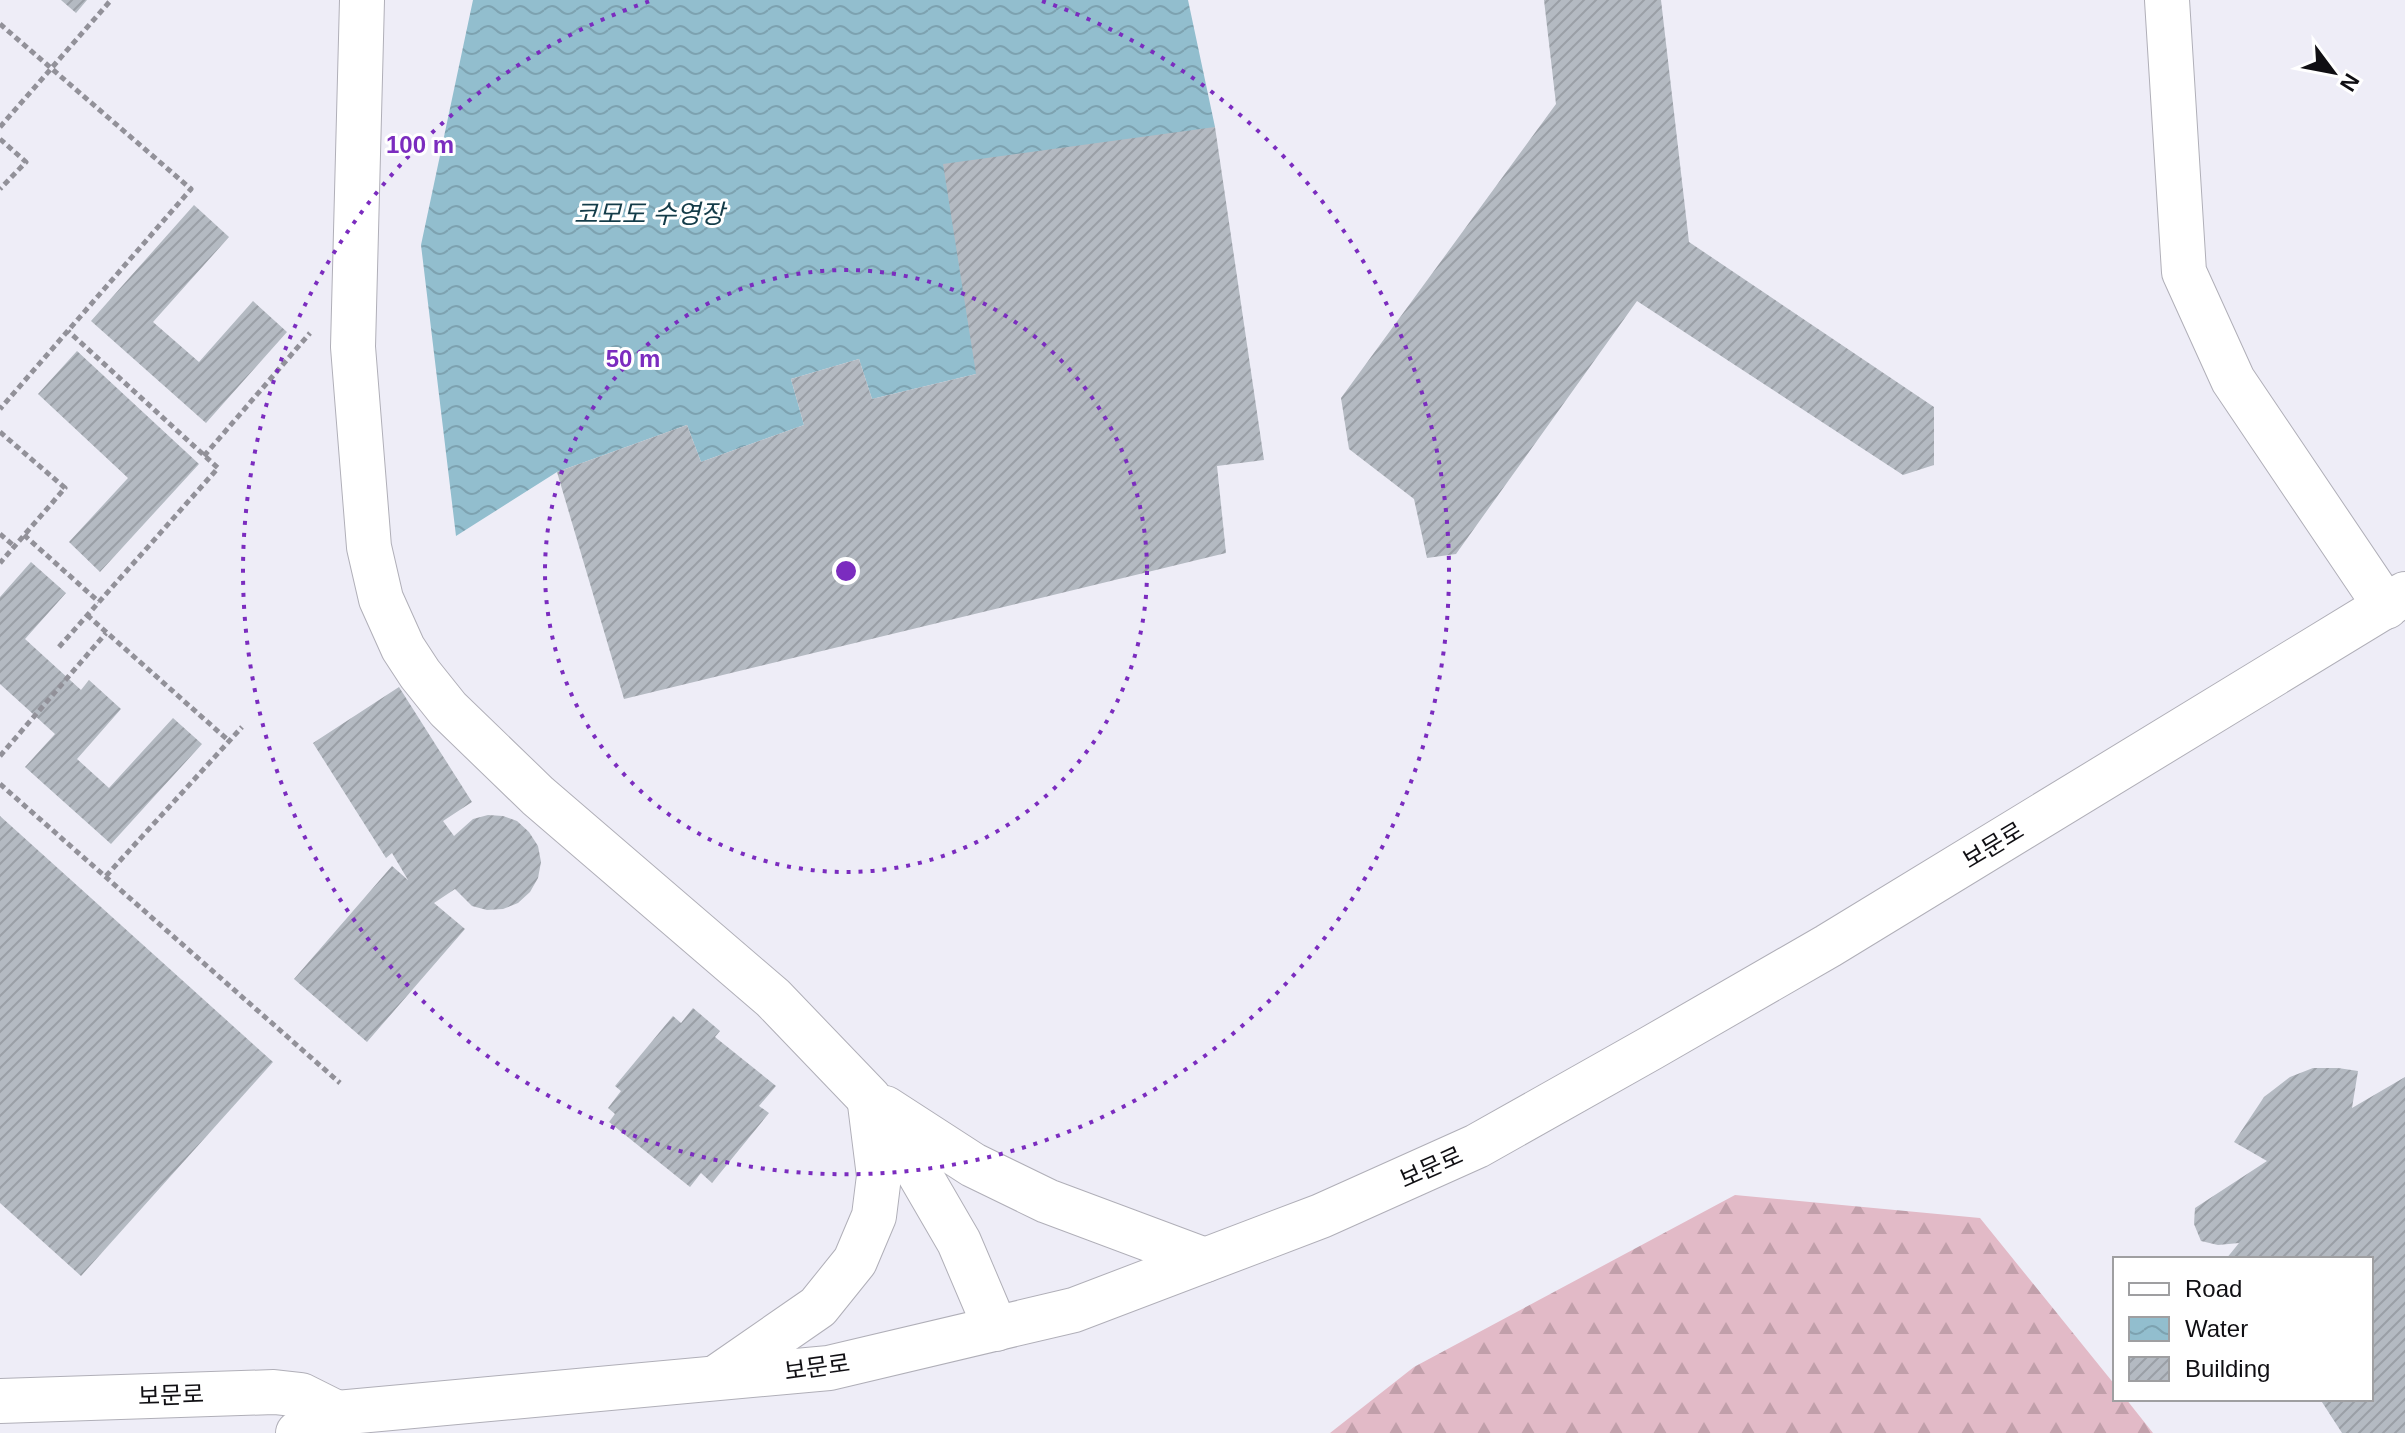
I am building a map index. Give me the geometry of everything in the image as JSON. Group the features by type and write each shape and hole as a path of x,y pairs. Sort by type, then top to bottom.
{"street":[{"path":"362,0 353,347 369,547 381,599 403,648 448,709 515,774 773,998 869,1098 905,1149 959,1242 996,1329"},
{"path":"2167,0 2184,272 2233,380 2396,600"},
{"name":"보문로","path":"298,1433 337,1413 829,1368 1074,1310 1321,1216 1477,1146 1828,946 2396,600"},
{"path":"869,1098 973,1165 1047,1201 1205,1260"},
{"path":"715,1378 818,1307 855,1261 874,1216 879,1176 869,1098"},
{"name":"보문로","path":"0,1401 274,1392 301,1395 337,1413"}],"path":[{"path":"0,127 111,0"},
{"path":"0,24 191,189 0,409"},
{"path":"0,139 26,162 0,189"},
{"path":"204,456 313,330"},
{"path":"59,647 218,468 68,331"},
{"path":"0,432 65,488 0,563"},
{"path":"0,534 14,546"},
{"path":"24,535 99,602"},
{"path":"87,615 229,741"},
{"path":"0,756 106,633"},
{"path":"106,876 242,727"},
{"path":"0,784 340,1083"}],"green space":[{"path":"1735,1195 1980,1218 2113,1383 2113,1401 2128,1401 2153,1433 1330,1433 1414,1367"}],"water":[{"name":"코모도 수영장","path":"473,0 1188,0 1215,127 976,374 872,399 859,359 791,379 804,425 701,462 687,425 557,472 456,536 421,245"}],"building":[{"path":"61,0 87,0 76,13"},
{"path":"1544,0 1661,0 1689,242 1934,407 1934,465 1903,475 1637,301 1456,554 1427,558 1414,499 1349,449 1341,398 1556,104"},
{"path":"1215,127 1264,460 1217,466 1226,553 624,699 557,472 687,425 701,462 804,425 791,379 859,359 872,399 976,374 943,164"},
{"path":"194,205 229,237 153,322 199,362 253,301 287,332 206,423 91,321"},
{"path":"77,351 199,464 100,572 69,542 128,478 38,394"},
{"path":"31,562 66,593 25,639 81,690 89,680 121,709 77,759 109,788 173,718 202,744 111,844 25,767 55,734 0,684 0,597"},
{"path":"399,687 472,802 443,821 454,836 473,819 488,815 503,816 517,821 529,832 538,846 541,862 538,878 530,892 518,903 503,909 487,910 472,906 455,889 434,903 465,929 367,1042 294,979 392,866 408,880 392,853 386,858 313,743"},
{"path":"0,816 273,1062 81,1276 0,1203"},
{"path":"693,1008 720,1031 715,1037 776,1086 759,1106 769,1113 712,1183 701,1173 690,1187 609,1122 615,1114 608,1108 621,1091 615,1086 673,1016 681,1023"},
{"path":"2313,1068 2358,1071 2352,1108 2405,1077 2405,1433 2342,1433 2321,1401 2373,1401 2373,1257 2228,1257 2239,1243 2218,1245 2201,1241 2194,1224 2195,1208 2267,1161 2234,1142 2264,1097 2290,1077"}]}
